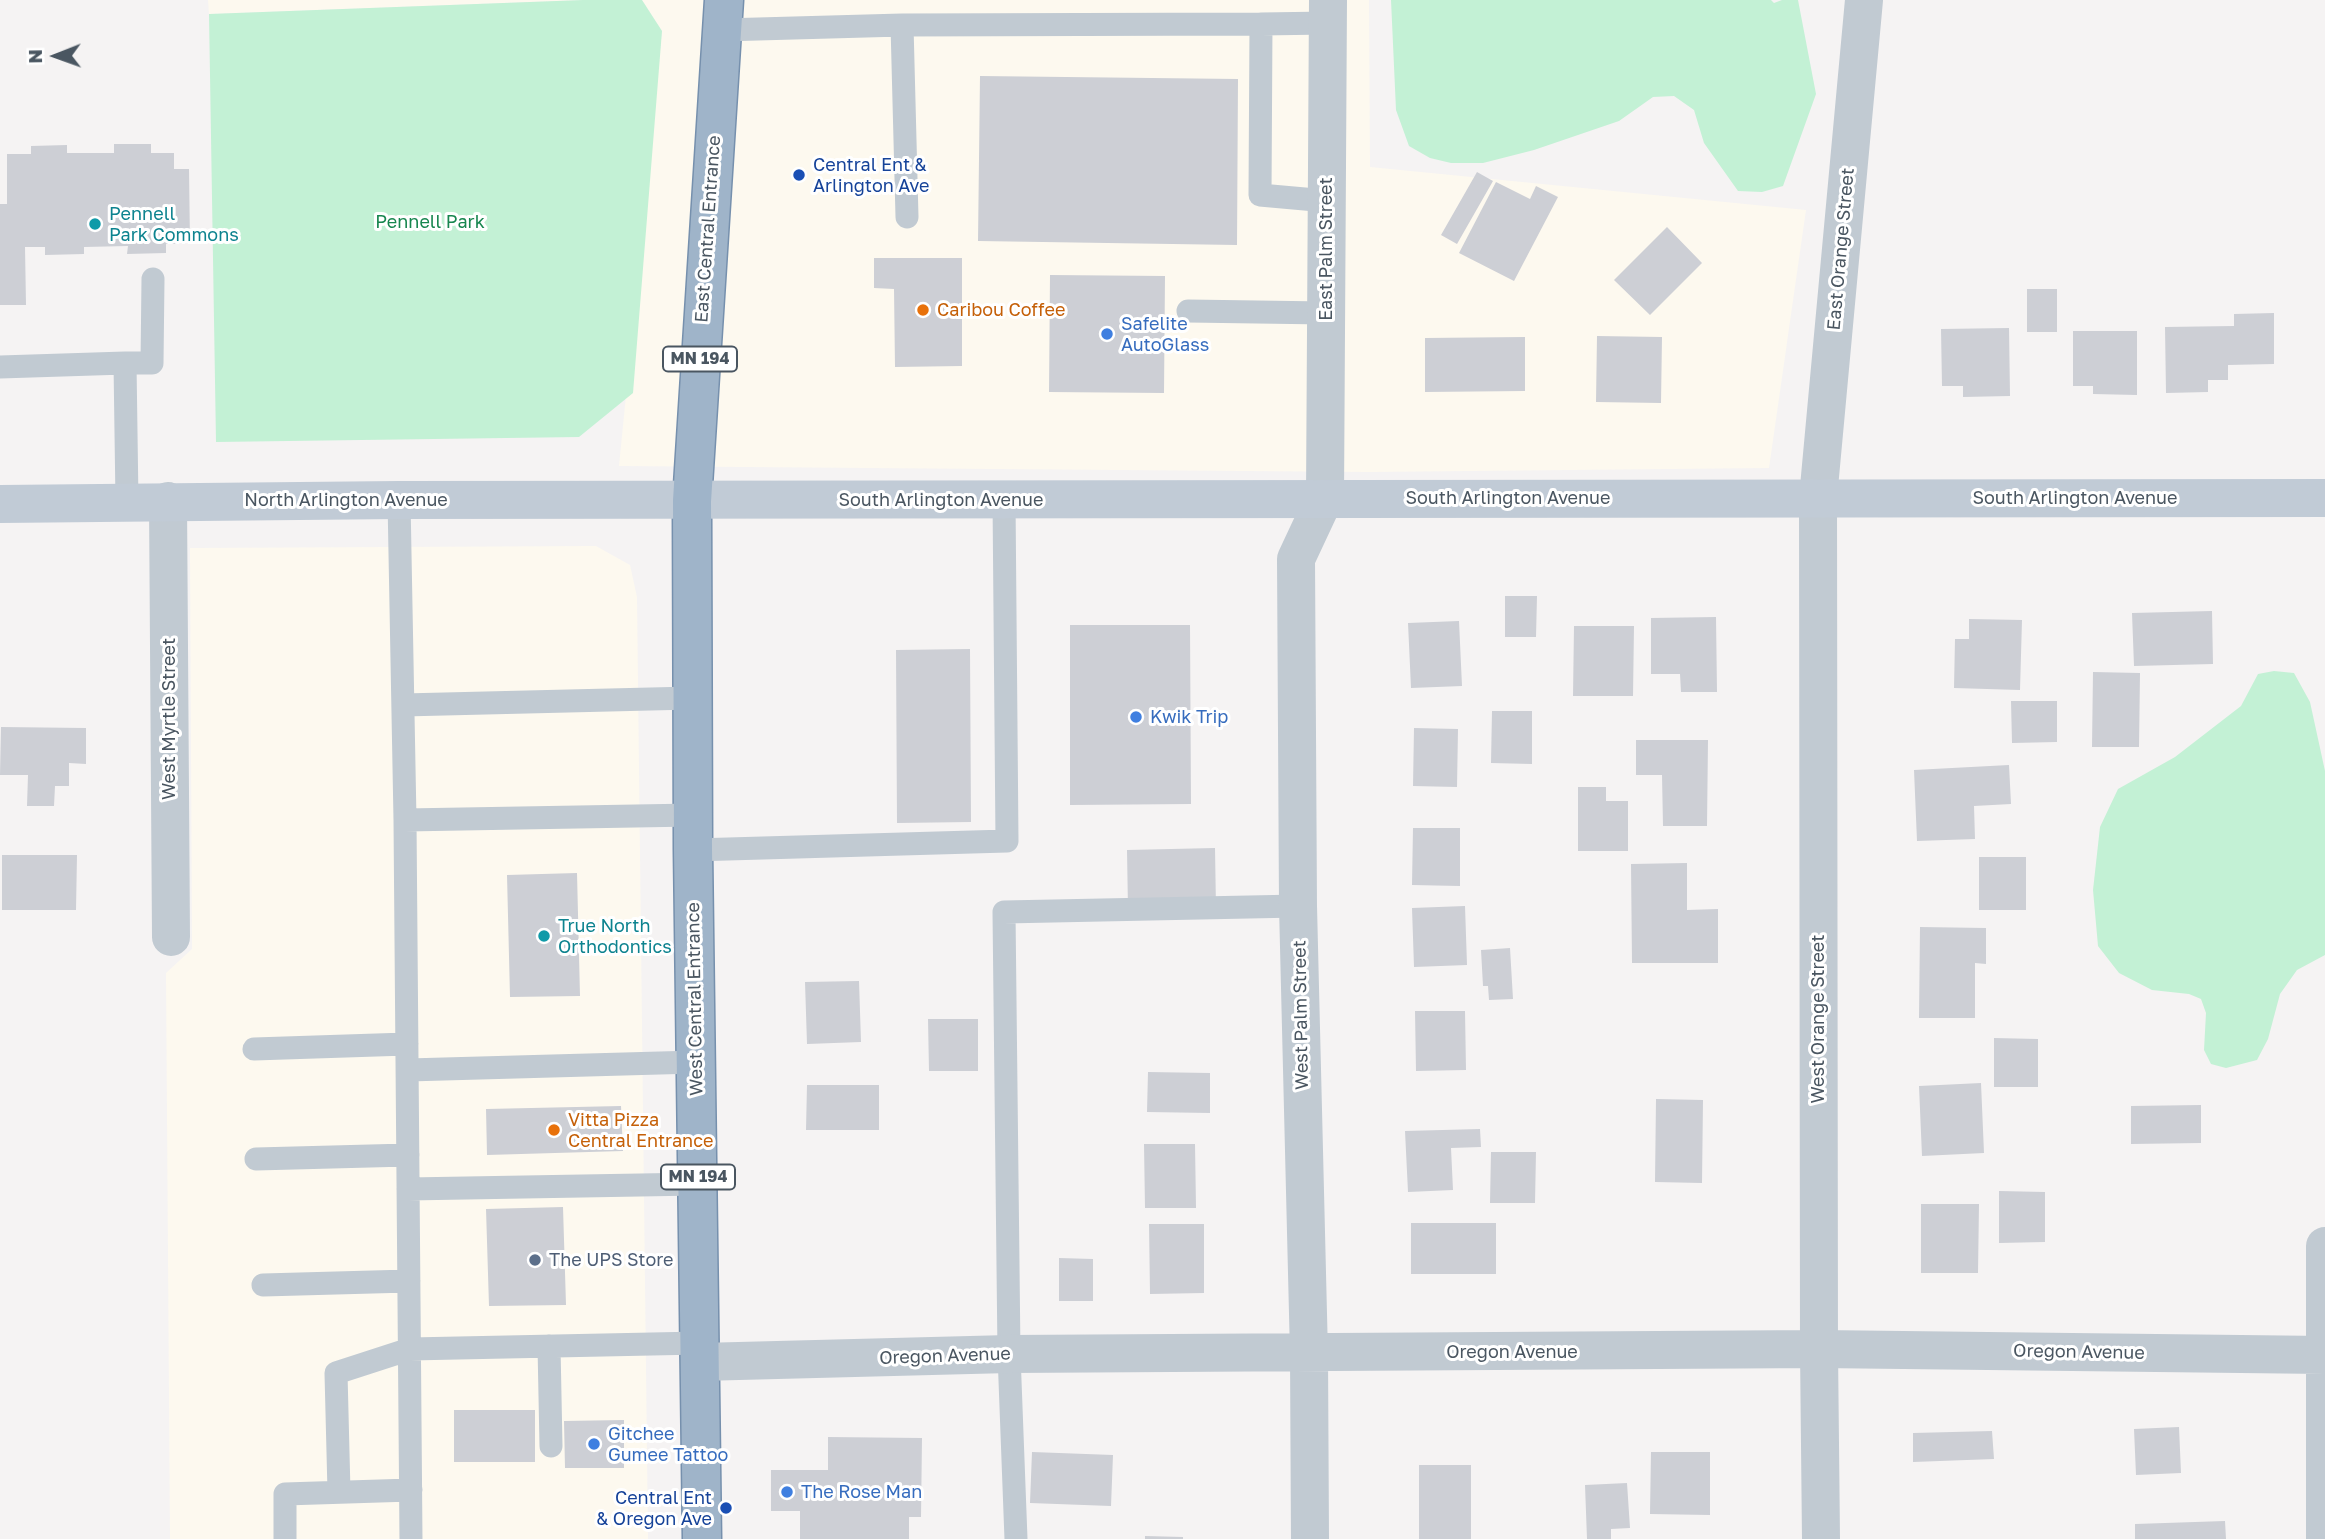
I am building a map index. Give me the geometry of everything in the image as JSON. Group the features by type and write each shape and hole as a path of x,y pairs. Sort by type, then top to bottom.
{"highway":[{"name":"East Central Entrance","path":"692,501 723,15"},
{"name":"West Central Entrance","path":"692,501 693,832 702,1539"}],"main road":[{"name":"South Arlington Avenue","path":"692,501 2325,498"},
{"name":"North Arlington Avenue","path":"0,504 168,501 692,501"}],"street":[{"name":"East Orange Street","path":"1818,498 1864,0"},
{"name":"East Palm Street","path":"1325,498 1328,11"},
{"name":"West Palm Street","path":"1310,1539 1309,1354 1298,906 1296,558 1325,498"},
{"name":"West Orange Street","path":"1818,498 1821,1539"},
{"name":"West Myrtle Street","path":"168,501 171,937"},
{"path":"2325,1246 2325,1539"},
{"name":"Oregon Avenue","path":"700,1352 1309,1354 1819,1349 2324,1355"}],"lane":[{"path":"723,15 902,25 1261,24 1328,11"},
{"path":"1261,24 1259,195 1327,201"},
{"path":"902,25 907,217"},
{"path":"0,367 152,363 153,279"},
{"path":"1188,310 1326,313"},
{"path":"125,363 127,502"},
{"path":"405,820 1007,841 1004,499"},
{"path":"399,500 408,1070 411,1539"},
{"path":"403,705 692,698"},
{"path":"1016,1539 1009,1354 1004,912 1298,906"},
{"path":"254,1049 407,1044"},
{"path":"408,1070 696,1062"},
{"path":"256,1159 408,1155"},
{"path":"408,1189 698,1184"},
{"path":"263,1285 409,1281"},
{"path":"549,1346 551,1446"},
{"path":"339,1492 336,1373 410,1349 549,1346 700,1352"},
{"path":"285,1539 285,1494 411,1490"}],"shaded area":[{"path":"208,0 583,0 209,14"},
{"path":"642,0 1369,0 1370,167 1806,210 1769,468 1370,472 619,466 662,31"},
{"path":"596,546 630,565 637,597 648,1539 170,1539 166,973 192,949 190,548"}],"green space":[{"name":"Pennell Park","path":"642,0 662,31 633,393 579,437 216,442 209,14"},
{"path":"1391,0 1771,0 1774,3 1798,0 1816,94 1783,186 1762,192 1738,191 1704,143 1694,110 1674,96 1653,97 1619,121 1534,150 1483,163 1451,163 1430,158 1409,146 1396,110"},
{"path":"2274,671 2294,673 2310,702 2325,771 2325,955 2297,970 2280,994 2268,1039 2257,1060 2226,1068 2211,1064 2204,1050 2206,1013 2201,999 2189,994 2152,990 2119,973 2098,946 2093,890 2100,827 2118,789 2175,757 2241,706 2258,674"}],"building":[{"path":"980,76 1238,79 1237,245 978,241"},
{"name":"Pennell Park Commons","path":"114,144 151,144 151,153 174,153 174,169 189,169 190,244 166,244 166,253 127,254 128,246 84,247 84,254 45,255 45,247 25,247 26,305 0,305 0,204 7,204 7,154 31,154 31,146 67,145 67,153 114,153"},
{"path":"1477,172 1493,181 1457,244 1441,235"},
{"path":"1496,182 1530,199 1536,186 1558,197 1514,281 1459,253"},
{"path":"1667,227 1702,263 1650,315 1614,280"},
{"path":"874,258 962,258 962,366 895,367 894,289 874,288"},
{"name":"Safelite AutoGlass","path":"1050,275 1165,276 1164,393 1049,392"},
{"path":"2027,289 2057,289 2057,332 2027,332"},
{"path":"2274,313 2274,364 2228,365 2228,380 2208,380 2208,392 2166,393 2165,327 2234,326 2234,314"},
{"path":"2009,328 2010,396 1963,397 1963,386 1942,386 1941,329"},
{"path":"2073,331 2137,331 2137,395 2093,394 2093,386 2073,386"},
{"path":"1597,336 1662,337 1661,403 1596,402"},
{"path":"1525,337 1525,391 1425,392 1425,338"},
{"path":"1505,596 1537,596 1536,637 1505,637"},
{"path":"2212,611 2213,664 2134,666 2132,613"},
{"path":"1716,617 1717,692 1681,692 1680,674 1651,674 1651,618"},
{"path":"1969,619 2022,620 2020,690 1954,688 1955,639 1969,639"},
{"path":"1459,621 1462,686 1411,688 1408,623"},
{"path":"1070,625 1190,625 1191,804 1070,805"},
{"path":"1574,626 1634,626 1633,696 1573,696"},
{"path":"970,649 971,822 897,823 896,650"},
{"path":"2093,672 2140,673 2139,747 2092,747"},
{"path":"2011,701 2057,701 2057,742 2012,743"},
{"path":"1492,711 1532,711 1532,764 1491,763"},
{"path":"1,727 86,728 86,764 69,763 69,786 55,786 54,806 27,806 28,775 0,775"},
{"path":"1414,728 1458,729 1457,787 1413,786"},
{"path":"1636,740 1708,740 1707,826 1663,826 1662,775 1636,775"},
{"path":"2009,765 2011,804 1974,806 1975,839 1917,841 1914,770"},
{"path":"1578,787 1606,787 1606,801 1628,801 1628,851 1578,851"},
{"path":"1413,828 1460,828 1460,886 1412,885"},
{"path":"1215,848 1216,909 1128,910 1127,850"},
{"path":"2,855 77,855 76,910 2,910"},
{"path":"1979,857 2026,857 2026,910 1979,910"},
{"path":"1687,863 1687,910 1718,909 1718,963 1632,963 1631,864"},
{"name":"True North Orthodontics","path":"577,873 580,996 510,997 507,875"},
{"path":"1465,906 1467,965 1414,967 1412,908"},
{"path":"1920,927 1986,928 1986,964 1975,963 1975,1018 1919,1018"},
{"path":"1510,948 1513,999 1489,1000 1488,986 1483,986 1481,950"},
{"path":"859,981 861,1042 807,1044 805,982"},
{"path":"1415,1011 1465,1011 1466,1070 1416,1071"},
{"path":"928,1019 978,1019 978,1071 929,1071"},
{"path":"1994,1038 2038,1039 2038,1087 1994,1087"},
{"path":"1148,1072 1210,1073 1210,1113 1147,1112"},
{"path":"1981,1083 1984,1153 1922,1156 1919,1086"},
{"path":"807,1085 879,1085 879,1130 806,1130"},
{"path":"1656,1099 1703,1100 1702,1183 1655,1182"},
{"path":"2201,1105 2201,1143 2131,1144 2131,1106"},
{"name":"Vitta Pizza Central Entrance","path":"621,1106 623,1151 487,1155 486,1109"},
{"path":"1480,1129 1481,1147 1451,1148 1453,1190 1408,1192 1405,1131"},
{"path":"1144,1144 1195,1144 1196,1208 1145,1208"},
{"path":"1491,1152 1536,1152 1535,1203 1490,1203"},
{"path":"1999,1191 2045,1192 2045,1242 1999,1243"},
{"path":"1921,1204 1979,1204 1978,1273 1921,1273"},
{"path":"563,1207 566,1305 489,1306 486,1209"},
{"path":"1411,1223 1496,1223 1496,1274 1411,1274"},
{"path":"1149,1224 1204,1224 1204,1293 1150,1294"},
{"path":"1059,1258 1093,1259 1093,1301 1059,1301"},
{"path":"454,1410 535,1410 535,1462 454,1462"},
{"path":"624,1420 624,1468 565,1468 564,1421"},
{"path":"2179,1427 2181,1473 2136,1475 2134,1429"},
{"path":"1992,1431 1994,1459 1913,1462 1913,1433"},
{"path":"828,1437 922,1438 921,1517 909,1517 909,1539 800,1539 800,1511 771,1511 771,1470 828,1470"},
{"path":"1032,1452 1113,1455 1111,1506 1030,1503"},
{"path":"1651,1452 1710,1452 1710,1515 1650,1514"},
{"path":"1419,1465 1471,1465 1471,1539 1419,1539"},
{"path":"1627,1483 1630,1528 1611,1529 1611,1539 1587,1539 1585,1485"},
{"path":"2225,1521 2226,1539 2135,1539 2135,1524"},
{"path":"1145,1536 1183,1537 1183,1539 1145,1539"}],"place":[{"name":"Central Ent & Arlington Ave","path":"799,175"},
{"name":"Pennell Park Commons","path":"95,224"},
{"name":"Caribou Coffee","path":"923,310"},
{"name":"Safelite AutoGlass","path":"1107,334"},
{"name":"Kwik Trip","path":"1136,717"},
{"name":"True North Orthodontics","path":"544,936"},
{"name":"Vitta Pizza Central Entrance","path":"554,1130"},
{"name":"The UPS Store","path":"535,1260"},
{"name":"Gitchee Gumee Tattoo","path":"594,1444"},
{"name":"The Rose Man","path":"787,1492"},
{"name":"Central Ent & Oregon Ave","path":"726,1508"}]}
